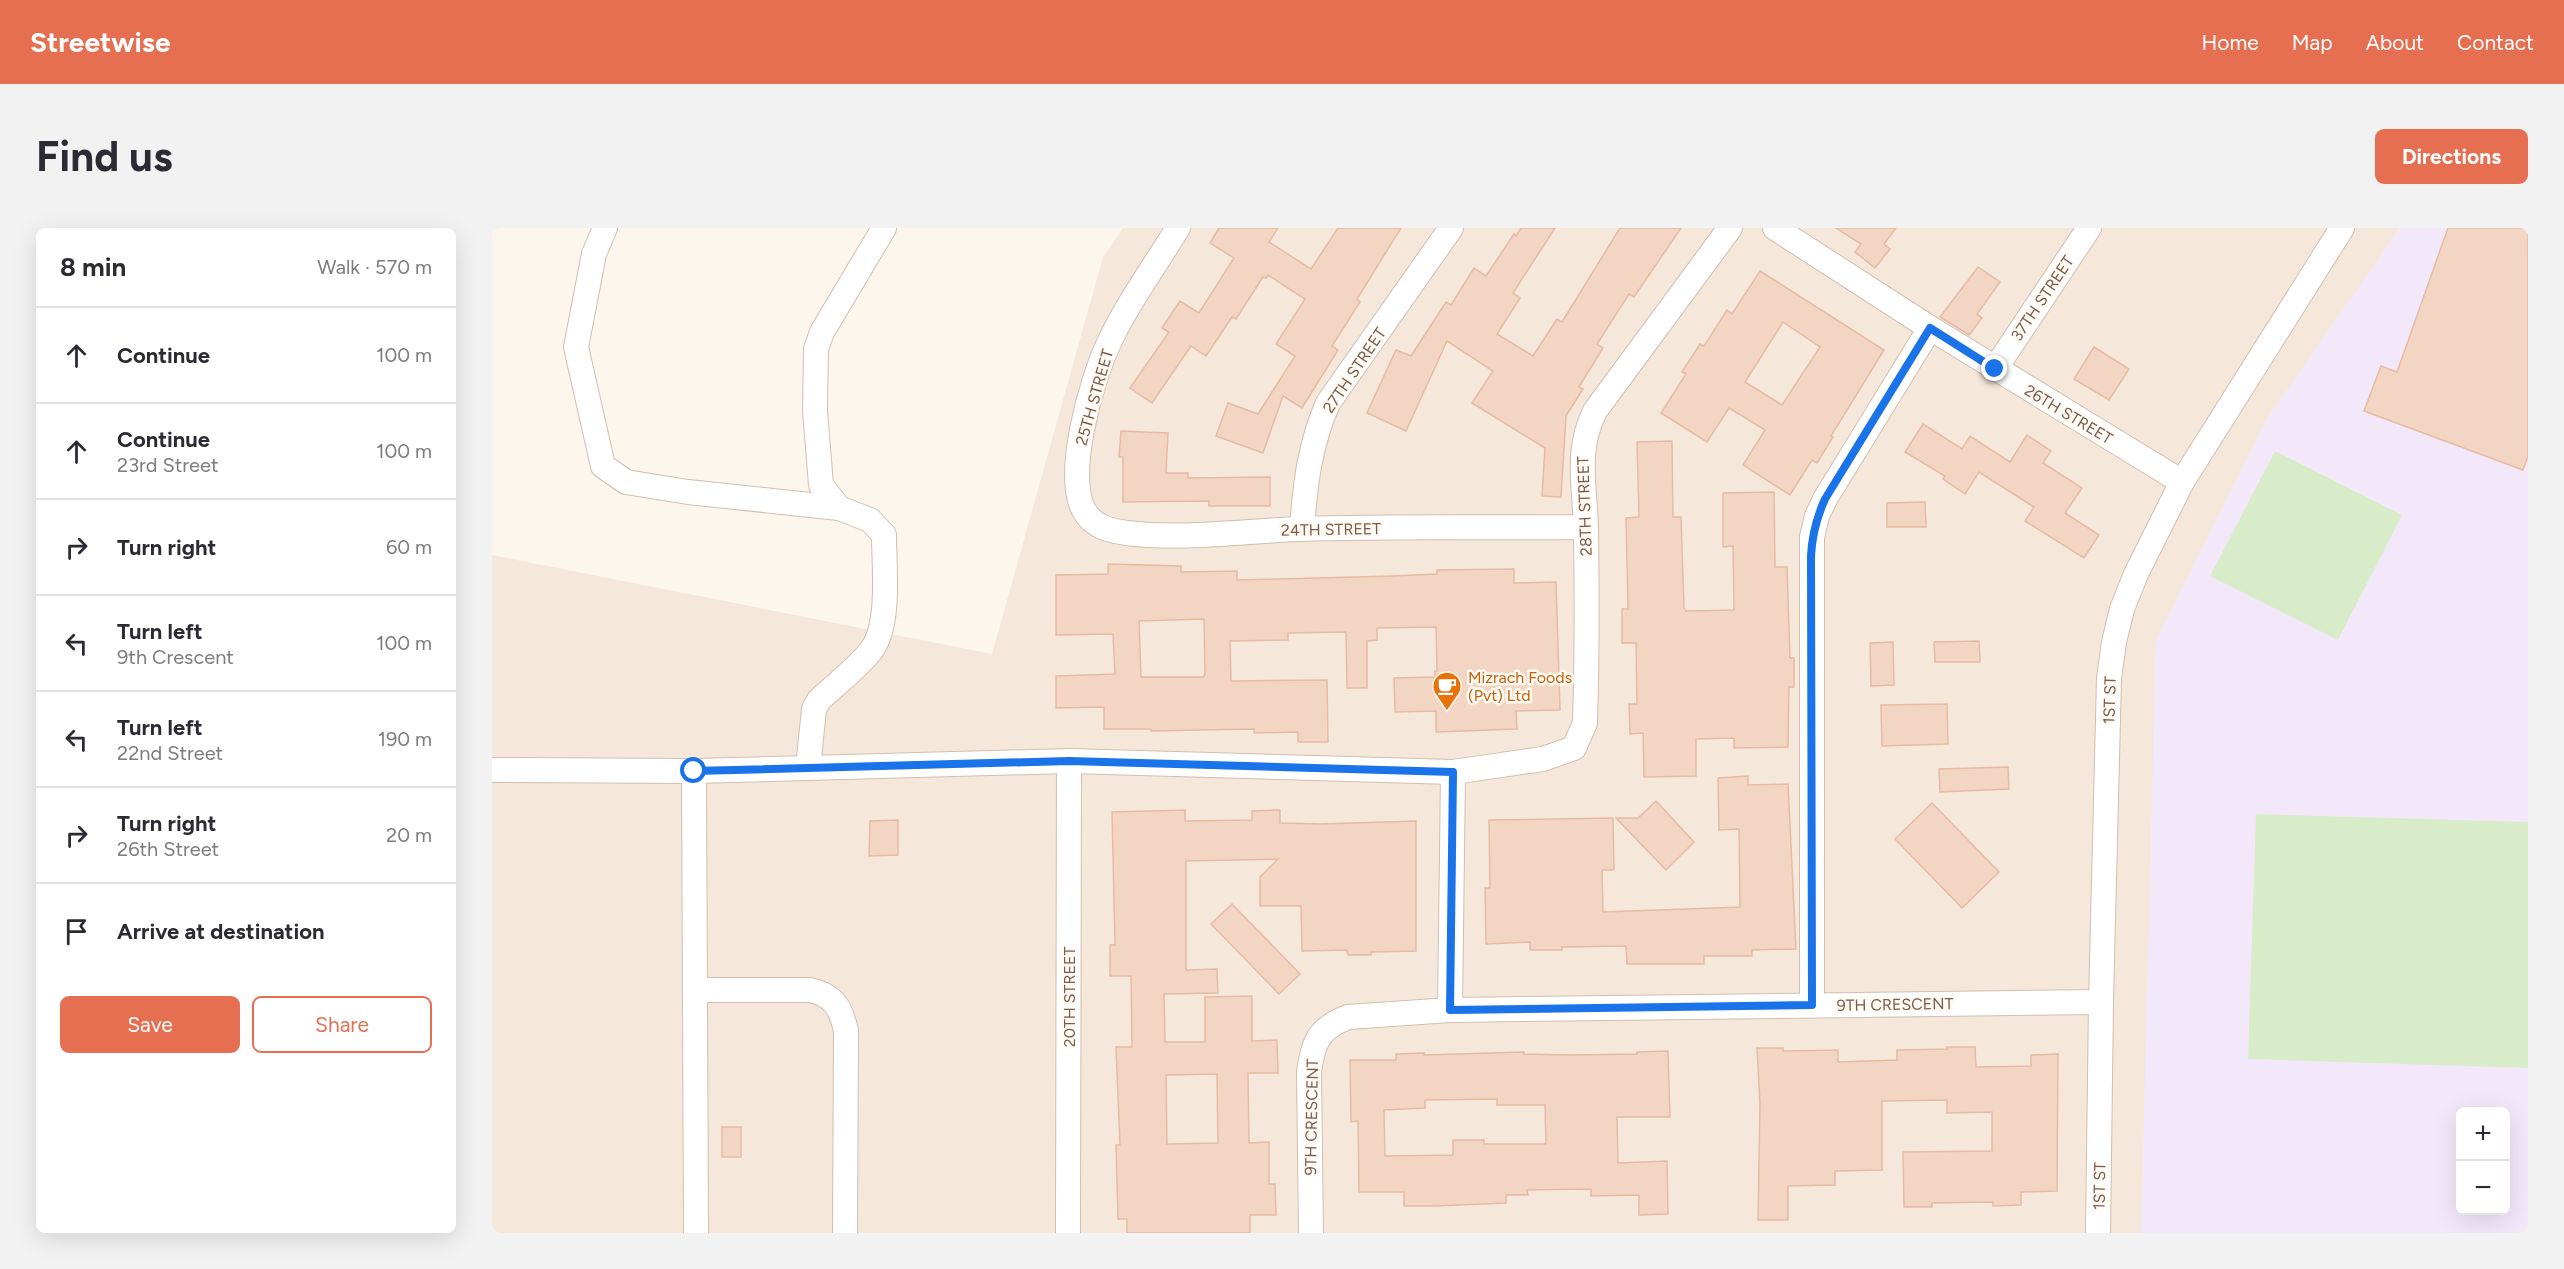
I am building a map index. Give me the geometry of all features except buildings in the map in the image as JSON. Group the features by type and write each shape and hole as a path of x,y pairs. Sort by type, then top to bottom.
{"street":[{"path":"605,228 594,254 576,347 603,466 626,482 688,492 839,508 870,520 884,535 884,607 881,627 870,652 819,700 814,709 808,768"},
{"path":"839,508 821,485 815,411 816,349 822,332 884,228"},
{"name":"25TH STREET","path":"1084,511 1077,487 1077,459 1098,368 1108,343 1178,228"},
{"name":"27TH STREET","path":"1302,529 1309,460 1318,426 1328,403 1451,228"},
{"name":"28TH STREET","path":"1453,772 1543,759 1574,748 1586,723 1586,527 1582,452 1586,430 1595,411 1730,228"},
{"name":"26TH STREET","path":"1775,228 1995,369 2182,482"},
{"name":"37TH STREET","path":"1995,369 2089,228"},
{"name":"1ST ST","path":"2098,1233 2109,678 2122,609 2136,574 2182,482 2342,228"},
{"path":"1812,1005 1812,537 1817,516 1825,499 1930,328"},
{"name":"24TH STREET","path":"1084,511 1101,528 1127,533 1165,535 1302,529 1586,527"},
{"path":"492,770 694,771 1069,761 1453,772 1450,1010"},
{"name":"20TH STREET","path":"1068,1233 1069,761"},
{"path":"694,771 696,1233"},
{"path":"696,990 810,990 832,998 840,1009 846,1030 845,1233"},
{"name":"9TH CRESCENT","path":"1311,1233 1311,1053 1318,1036 1332,1023 1348,1017 1450,1010 2101,1002"}],"shaded area":[{"path":"1123,228 2528,228 2528,1233 492,1233 492,555 992,654 1103,257"},
{"path":"2400,228 2528,228 2528,1233 2141,1233 2156,640 2268,417"}],"green space":[{"path":"2275,451 2402,515 2338,640 2210,576"},
{"path":"2256,814 2528,822 2528,1068 2248,1059"}],"place":[{"name":"Mizrach Foods (Pvt) Ltd","path":"1447,712"}],"route":[{"path":"694,771 1069,761 1453,772 1450,1010 1812,1005 1811,556 1812,537 1817,516 1825,499 1930,328 1995,369"}]}
